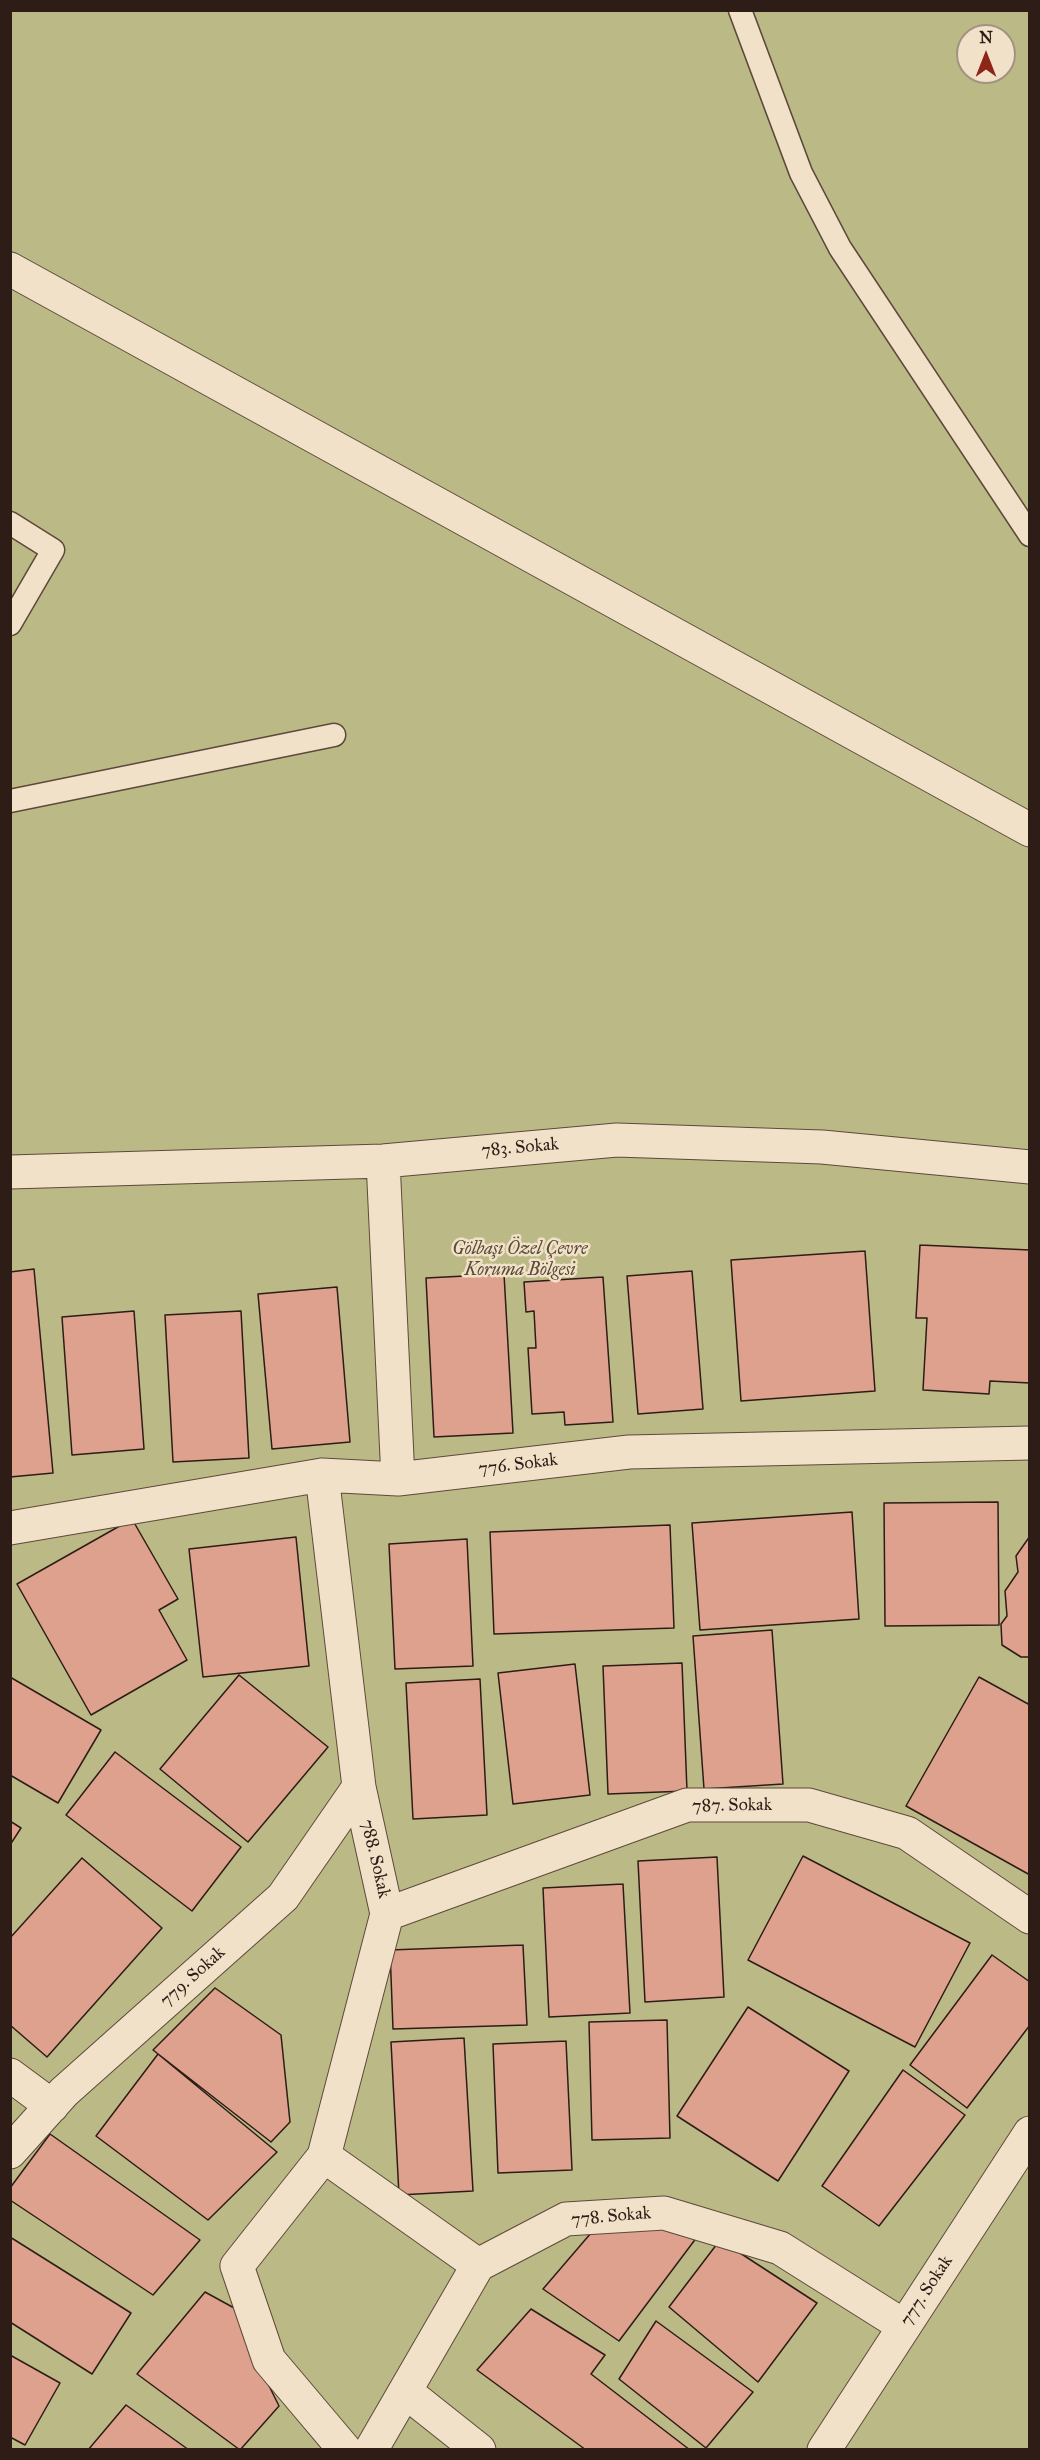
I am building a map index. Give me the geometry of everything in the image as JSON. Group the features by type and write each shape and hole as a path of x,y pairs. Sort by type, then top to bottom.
{"street":[{"path":"10,269 1029,830"},
{"name":"783. Sokak","path":"10,1172 383,1161 617,1140 822,1147 1029,1167"},
{"path":"383,1161 398,1479"},
{"name":"776. Sokak","path":"10,1528 322,1475 398,1479 629,1452 1029,1443"},
{"name":"788. Sokak","path":"322,1475 358,1787 387,1914 324,2156"},
{"name":"779. Sokak","path":"10,2152 63,2092 283,1897 358,1787"},
{"name":"787. Sokak","path":"387,1914 687,1805 809,1805 907,1833 1029,1917"},
{"path":"10,2076 52,2106"},
{"name":"777. Sokak","path":"824,2450 1029,2133"},
{"path":"345,2450 269,2360 237,2266 324,2156 477,2265 371,2450"},
{"name":"778. Sokak","path":"477,2265 566,2219 664,2213 780,2248 904,2326"},
{"path":"406,2392 478,2450"}],"lane":[{"path":"740,10 801,173 840,248 1029,535"},
{"path":"10,524 53,550 10,624"},
{"path":"10,801 334,735"}],"green space":[{"name":"Gölbaşı Özel Çevre Koruma Bölgesi","path":"11,11 1029,11 1029,2449 11,2450"}],"building":[{"path":"920,1245 1030,1250 1030,1383 990,1381 989,1394 923,1390 927,1318 916,1318"},
{"path":"865,1251 875,1391 741,1401 731,1260"},
{"path":"34,1269 53,1473 10,1477 10,1272"},
{"path":"692,1271 703,1409 638,1414 627,1276"},
{"path":"504,1274 513,1433 434,1437 426,1278"},
{"path":"603,1277 613,1422 565,1425 564,1412 532,1414 528,1348 536,1348 534,1311 526,1312 524,1282"},
{"path":"337,1287 350,1442 272,1449 258,1294"},
{"path":"134,1311 144,1449 72,1455 62,1317"},
{"path":"241,1311 249,1458 173,1462 165,1315"},
{"path":"998,1502 999,1625 885,1626 884,1503"},
{"path":"852,1512 859,1619 700,1630 692,1523"},
{"path":"132,1519 178,1599 159,1610 187,1660 91,1715 17,1584"},
{"path":"670,1525 674,1628 494,1634 490,1532"},
{"path":"1030,1536 1030,1657 1021,1657 1002,1645 1001,1624 1007,1616 1005,1591 1018,1572 1016,1556"},
{"path":"296,1537 309,1666 203,1677 189,1549"},
{"path":"467,1539 473,1666 395,1669 389,1544"},
{"path":"772,1630 783,1784 704,1789 693,1636"},
{"path":"682,1663 687,1791 608,1794 603,1666"},
{"path":"575,1664 590,1795 513,1804 498,1673"},
{"path":"239,1675 328,1747 248,1842 160,1769"},
{"path":"10,1677 101,1730 58,1803 10,1775"},
{"path":"979,1677 1030,1705 1030,1875 906,1806"},
{"path":"480,1679 487,1815 413,1819 406,1683"},
{"path":"115,1752 241,1847 192,1911 66,1815"},
{"path":"10,1821 21,1828 10,1845"},
{"path":"803,1856 970,1943 915,2047 748,1960"},
{"path":"717,1857 724,1997 645,2002 638,1861"},
{"path":"82,1858 162,1928 47,2057 10,2025 10,1938"},
{"path":"623,1884 630,2013 549,2017 543,1888"},
{"path":"523,1945 527,2025 393,2029 390,1950"},
{"path":"992,1955 1030,1982 1030,2025 967,2108 910,2065"},
{"path":"215,1988 281,2035 290,2122 271,2142 153,2050"},
{"path":"748,2007 849,2071 778,2181 677,2116"},
{"path":"667,2020 670,2138 592,2140 589,2022"},
{"path":"464,2038 473,2191 399,2195 391,2042"},
{"path":"566,2041 572,2170 498,2173 493,2044"},
{"path":"158,2054 277,2152 208,2220 96,2136"},
{"path":"903,2070 965,2115 879,2226 822,2186"},
{"path":"50,2134 200,2240 153,2295 10,2200 10,2188"},
{"path":"662,2225 697,2237 619,2341 543,2289 591,2233"},
{"path":"10,2237 131,2313 92,2374 10,2322"},
{"path":"720,2240 817,2303 758,2382 669,2307"},
{"path":"205,2292 236,2309 245,2337 279,2406 240,2450 137,2374"},
{"path":"531,2309 605,2355 591,2374 690,2450 586,2450 477,2370"},
{"path":"656,2321 753,2392 706,2448 619,2379"},
{"path":"10,2355 60,2383 25,2445 10,2437"},
{"path":"126,2405 189,2450 88,2450"}]}
